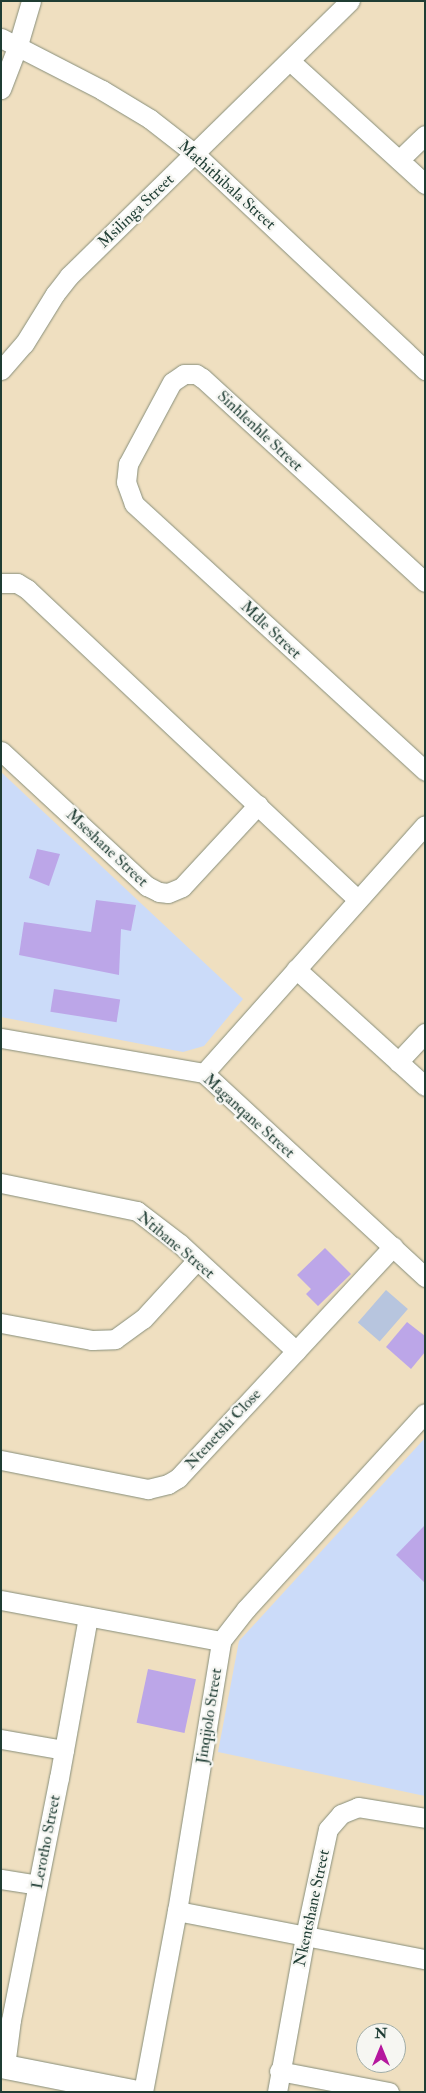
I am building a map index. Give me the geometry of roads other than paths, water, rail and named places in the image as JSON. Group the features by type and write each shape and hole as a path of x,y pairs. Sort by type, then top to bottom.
{"street":[{"path":"1,89 10,42 31,1"},
{"name":"Msilinga Street","path":"1,370 24,344 68,276 350,1"},
{"name":"Mathithibala Street","path":"10,42 102,90 150,119 195,154 425,370"},
{"path":"290,61 425,184"},
{"path":"399,160 425,135"},
{"name":"Sinhlenhle Street","path":"126,482 131,456 172,382 184,374 196,374 425,582"},
{"name":"Mdle Street","path":"126,482 134,504 425,771"},
{"path":"1,583 17,583 27,589 357,899"},
{"name":"Mseshane Street","path":"1,750 147,886 159,892 170,892 182,887 258,805"},
{"path":"204,1073 357,899 425,825"},
{"path":"296,969 425,1086"},
{"path":"398,1062 425,1033"},
{"name":"Maganqane Street","path":"1,1038 204,1073 425,1277"},
{"name":"Ntibane Street","path":"1,1183 137,1211 158,1225 296,1351"},
{"name":"Ntenetshi Close","path":"1,1460 148,1489 162,1486 178,1478 393,1247"},
{"path":"1,1322 92,1340 116,1339 143,1319 197,1260"},
{"name":"Jinqijolo Street","path":"143,2092 177,1911 221,1641 246,1609 425,1413"},
{"path":"1,1600 221,1641"},
{"name":"Lerotho Street","path":"3,2066 6,2019 37,1885 88,1617"},
{"path":"1,1739 64,1750"},
{"name":"Nkentshane Street","path":"277,2092 305,1936 328,1829 336,1818 349,1809 363,1806 425,1818"},
{"path":"1,1879 37,1885"},
{"path":"177,1911 425,1959"},
{"path":"3,2066 132,2092"},
{"path":"280,2071 389,2092"}]}
